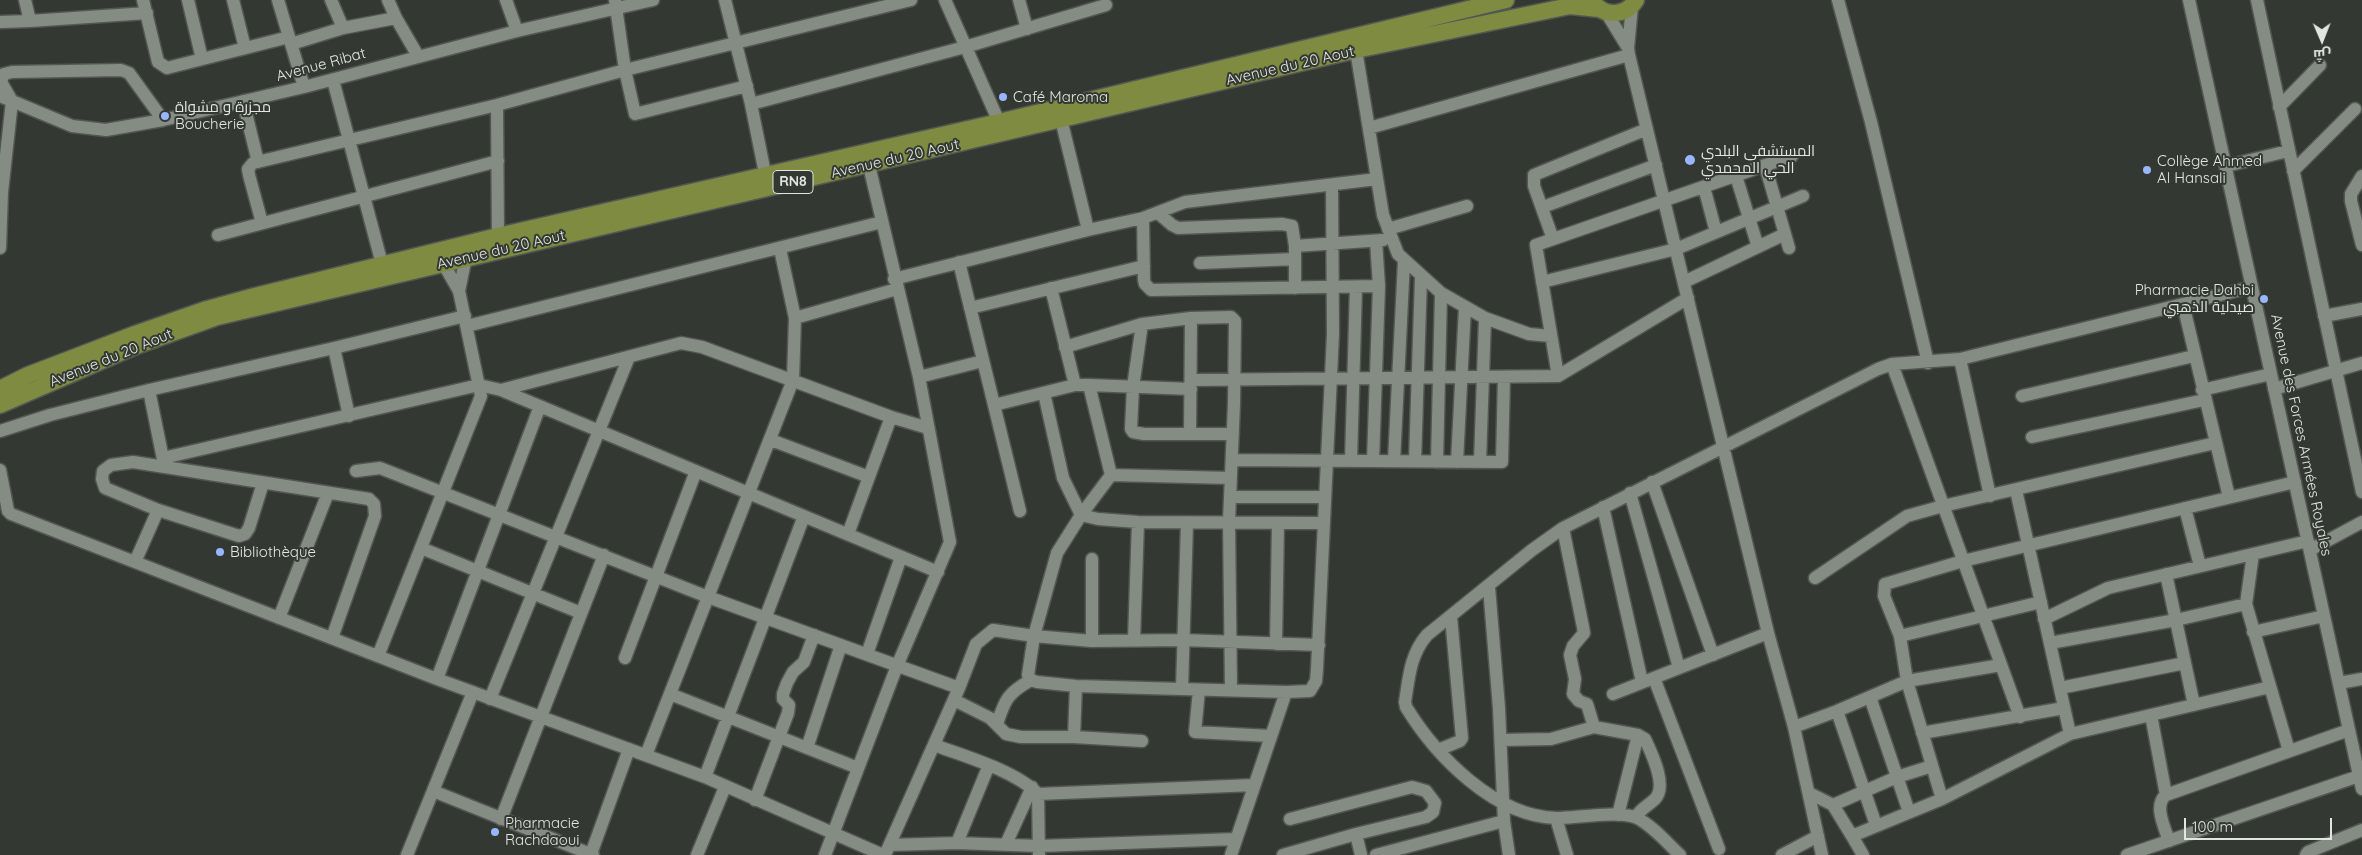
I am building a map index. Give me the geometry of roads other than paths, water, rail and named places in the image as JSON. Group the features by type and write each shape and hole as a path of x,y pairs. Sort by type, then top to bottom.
{"main road":[{"name":"Avenue du 20 Aout","path":"867,159 999,122 1488,2 1506,0"},
{"name":"RN8","path":"1599,7 1620,13 1634,3"},
{"name":"Avenue du 20 Aout","path":"0,389 96,349 204,310 498,236 1061,119 1356,50 1570,6 1599,7"},
{"name":"Avenue du 20 Aout","path":"0,405 136,346 217,317 443,264 767,181"}],"street":[{"path":"25,0 30,21"},
{"path":"144,0 158,62 162,66 178,66 244,48 290,41 396,18"},
{"path":"188,0 202,59"},
{"path":"233,0 244,48"},
{"path":"278,0 304,87"},
{"path":"331,0 343,28"},
{"path":"388,0 418,56"},
{"path":"506,0 517,31"},
{"name":"Avenue Ribat","path":"0,96 72,126 96,130 163,120 243,102 333,80 616,4 653,0"},
{"path":"725,0 747,86 767,181"},
{"path":"262,223 248,175 250,165 258,162 497,105 625,70 911,0"},
{"path":"945,0 964,47 999,122"},
{"path":"1019,0 1027,28"},
{"path":"1838,0 1871,122 1928,363"},
{"name":"Avenue des Forces Armées Royales","path":"2189,0 2361,780"},
{"path":"2257,0 2362,492"},
{"path":"1634,3 1629,51 1725,446 1768,633 1794,727 1822,855"},
{"path":"616,4 625,70 635,114 747,86"},
{"path":"751,104 964,47 1106,5"},
{"path":"1599,7 1629,51"},
{"path":"0,22 147,13"},
{"path":"1356,50 1377,179 1389,235 1398,254 1421,277 1441,293 1485,318 1528,334 1551,336"},
{"path":"1369,128 1629,51"},
{"path":"2279,107 2320,65"},
{"path":"0,248 2,192 12,101 1,82 4,74 8,72 122,70 129,73 163,120"},
{"path":"333,80 382,264"},
{"path":"243,102 258,162"},
{"path":"497,105 498,236"},
{"path":"2293,171 2355,109"},
{"path":"1061,119 1088,230"},
{"path":"1553,239 1534,186 1534,175 1647,129"},
{"path":"2226,166 2288,151"},
{"path":"1558,376 1536,245 1792,156"},
{"path":"825,855 897,666 950,542 919,377 867,159"},
{"path":"218,235 498,161"},
{"path":"1542,206 1656,165"},
{"path":"1765,166 1789,248"},
{"path":"1736,176 1758,247"},
{"path":"2362,176 2351,194 2352,208 2362,245"},
{"path":"795,318 959,262 1143,218 1185,202 1332,186 1377,179"},
{"path":"997,724 1006,698 1013,690 1031,680 1047,684 1076,686 1199,690 1286,692 1310,691 1313,687 1316,681 1324,497 1328,460 1332,378 1334,243 1332,186"},
{"path":"1704,187 1716,232"},
{"path":"1542,282 1676,249 1802,196"},
{"path":"1295,246 1376,241 1467,206"},
{"path":"1158,213 1178,228 1288,224 1292,226 1295,246 1295,288"},
{"path":"1143,218 1145,284 1151,290 1379,286"},
{"path":"0,431 50,415 150,390 334,348 466,321 780,249 882,222"},
{"path":"1684,282 1785,234"},
{"path":"1373,461 1379,286 1376,241"},
{"path":"646,755 793,380 795,318 780,249"},
{"path":"459,291 466,257"},
{"path":"1200,263 1295,259"},
{"path":"1394,461 1404,260"},
{"path":"959,262 1020,511"},
{"path":"378,656 481,396 459,291 443,264"},
{"path":"970,308 1144,266"},
{"path":"1415,461 1421,277"},
{"path":"1674,854 1636,817 1618,815 1556,818 1532,815 1504,803 1462,774 1438,750 1410,714 1405,702 1414,653 1427,635 1488,588 1532,550 1563,528 1878,369 1892,364 1928,363 1960,359 2252,286"},
{"path":"1351,461 1356,287"},
{"path":"1051,288 1075,385"},
{"path":"1437,462 1441,293"},
{"path":"994,405 1075,385 1133,387 1191,384 1235,379 1558,376 1688,298"},
{"path":"2183,304 2203,395 2229,497"},
{"path":"1457,462 1466,307"},
{"path":"2324,316 2362,309"},
{"path":"1065,347 1142,324 1191,318 1234,318 1235,379 1229,522 1232,690"},
{"path":"1190,433 1191,318"},
{"path":"1480,462 1485,318"},
{"path":"1142,324 1129,424 1133,432 1144,434 1233,434"},
{"path":"501,390 681,343 702,347 891,417 928,428"},
{"path":"334,348 349,416"},
{"path":"2022,396 2194,356"},
{"path":"490,699 629,357"},
{"path":"1960,359 1990,496"},
{"path":"919,377 983,361"},
{"path":"2274,390 2362,363"},
{"path":"1892,364 2020,717"},
{"path":"2032,437 2203,395 2271,374"},
{"path":"1232,460 1502,462 1504,377"},
{"path":"164,462 479,385 501,390 938,572"},
{"path":"1031,680 1028,669 1034,636 1058,553 1082,515 1111,475 1089,385"},
{"path":"150,390 164,462"},
{"path":"1044,393 1063,478 1082,515 1098,519 1138,522 1323,523"},
{"path":"437,679 540,406"},
{"path":"848,534 891,417"},
{"path":"771,440 869,477"},
{"path":"1815,578 1907,516 2215,443"},
{"path":"264,484 249,528 245,534 239,536 158,510 106,488 102,479 103,471 111,465 133,462 164,462 264,484 369,499 376,509 332,638"},
{"path":"356,471 380,468 708,597 897,666 957,694 997,724 1006,734 1021,737 1074,737 1142,741"},
{"path":"0,470 4,514 135,562 490,699 705,777 834,834 886,851 958,843 1006,844 1039,850 1236,839"},
{"path":"625,658 696,471"},
{"path":"1111,475 1230,478"},
{"path":"1652,482 1713,655"},
{"path":"1942,799 1907,681 1900,636 1884,596 1885,584 1963,561 2295,482"},
{"path":"2016,490 2070,734"},
{"path":"278,618 328,493"},
{"path":"1630,493 1679,668"},
{"path":"1230,497 1324,497"},
{"path":"1603,507 1648,680 1720,849"},
{"path":"2185,508 2200,566"},
{"path":"135,562 158,510"},
{"path":"705,777 804,516"},
{"path":"1134,640 1138,522"},
{"path":"1182,689 1187,522"},
{"path":"2044,619 2108,588 2252,554 2309,545 2362,522"},
{"path":"1276,644 1278,523"},
{"path":"1563,528 1584,633 1573,646 1570,655 1575,679 1573,691 1579,702 1587,704 1594,727"},
{"path":"421,548 581,613"},
{"path":"2252,554 2246,604 2289,751"},
{"path":"501,818 604,555"},
{"path":"867,654 901,557"},
{"path":"1092,560 1092,641"},
{"path":"2166,574 2194,705"},
{"path":"1488,588 1501,740 1506,854"},
{"path":"1900,636 2041,602"},
{"path":"2050,643 2176,620 2246,604"},
{"path":"2253,632 2324,616"},
{"path":"1438,750 1460,741 1462,738 1451,617"},
{"path":"886,851 957,694 976,644 993,630 1092,641 1183,640 1318,645"},
{"path":"1613,694 1768,633"},
{"path":"755,800 789,707 783,699 783,694 793,672 804,662 814,636"},
{"path":"807,748 841,645"},
{"path":"2060,688 2185,663"},
{"path":"1794,727 1870,698 1907,681 2001,665"},
{"path":"2339,683 2362,679"},
{"path":"1074,737 1076,686"},
{"path":"1852,836 1942,799 2070,734 2270,687"},
{"path":"1199,690 1194,732 1271,736"},
{"path":"407,855 473,692"},
{"path":"1231,855 1286,692"},
{"path":"670,694 858,768"},
{"path":"1870,698 1909,812"},
{"path":"1922,733 2064,708"},
{"path":"1837,711 1876,825"},
{"path":"2151,715 2166,795"},
{"path":"1501,740 1551,739 1594,727 1638,735 1645,739 1660,777 1656,798 1640,810 1636,817"},
{"path":"2169,841 2160,809 2160,802 2166,795 2349,730"},
{"path":"1618,815 1638,735"},
{"path":"934,745 989,765 1035,791 1254,785"},
{"path":"433,791 592,855 629,749"},
{"path":"958,843 989,765"},
{"path":"1833,805 1864,790 1932,766"},
{"path":"2127,855 2361,780"},
{"path":"697,855 725,786"},
{"path":"1283,855 1356,834 1426,817 1433,812 1435,803 1426,791 1412,787 1290,819"},
{"path":"1006,844 1035,791"},
{"path":"1035,791 1039,850"},
{"path":"1808,793 1833,805 1863,855"},
{"path":"1556,818 1567,855"},
{"path":"1376,855 1504,821"},
{"path":"2307,854 2362,830"},
{"path":"1356,834 1361,855"},
{"path":"1782,855 1818,836"}],"place":[{"name":"Café Maroma","path":"1003,97"},
{"name":"مجزرة و مشواة Boucherie","path":"165,116"},
{"name":"المستشفى البلدي الحي المحمدي","path":"1690,160"},
{"name":"Collège Ahmed Al Hansali","path":"2147,170"},
{"name":"Pharmacie Dahbi صيدلية الذهبي","path":"2264,299"},
{"name":"Bibliothèque","path":"220,552"},
{"name":"Pharmacie Rachdaoui","path":"495,832"}]}
